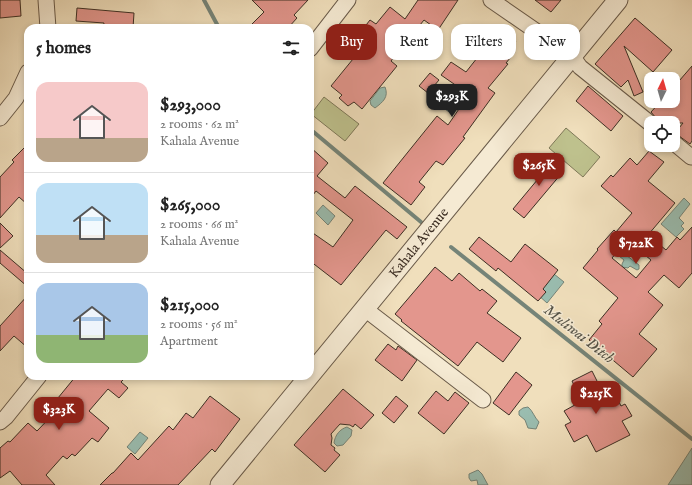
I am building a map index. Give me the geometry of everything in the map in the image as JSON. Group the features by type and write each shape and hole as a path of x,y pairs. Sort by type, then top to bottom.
{"street":[{"path":"46,0 48,24"},
{"path":"314,44 348,0"},
{"path":"491,0 526,24"},
{"name":"Kahala Avenue","path":"580,46 618,0"},
{"name":"Kahala Avenue","path":"314,371 569,60"},
{"path":"575,60 580,67 644,118"},
{"path":"0,118 16,98 24,81"},
{"path":"680,148 691,157"},
{"path":"365,309 483,400"},
{"path":"0,422 6,417 37,380"},
{"name":"Kahala Avenue","path":"220,485 307,380"}],"green space":[{"path":"324,97 359,124 345,141 314,116 314,110"},
{"path":"566,128 600,157 583,177 549,148"}],"shaded area":[{"path":"385,87 386,96 375,108 371,105 370,101 380,88"},
{"path":"438,94 455,107 455,111 449,112 433,100 433,97"},
{"path":"684,198 690,204 679,218 684,223 681,226 684,229 676,237 661,224"},
{"path":"323,205 335,216 328,225 316,213"},
{"path":"619,252 622,252 639,265 639,269 637,270 630,266 628,268 622,267 624,260 619,256"},
{"path":"554,274 564,282 547,303 537,294"},
{"path":"528,407 539,422 536,429 528,428 525,420 519,415 519,411"},
{"path":"347,427 352,430 351,436 343,445 337,446 334,443 338,433"},
{"path":"140,432 148,438 135,454 127,447"},
{"path":"692,448 692,485 668,485"},
{"path":"478,470 488,485 478,485 477,480 471,481 469,478 469,474"}],"building":[{"path":"0,0 20,0 21,16 0,18"},
{"path":"252,0 308,0 294,15 297,18 292,24 252,24 264,12"},
{"path":"418,0 458,0 442,24 430,24 424,20 421,24 385,24 385,60 392,60 391,61 397,66 362,109 354,102 348,106 339,98 342,95 331,86 352,60 377,60 376,24 390,7 405,19"},
{"path":"535,0 561,0 551,12"},
{"path":"77,8 134,13 133,24 104,24 76,21"},
{"path":"635,18 672,50 653,72 624,46 643,92 634,96 628,80 621,87 595,64"},
{"path":"370,20 376,24 367,24"},
{"path":"475,60 508,60 506,63 508,64 488,88 495,93 463,137 465,138 443,165 436,161 419,182 425,187 411,205 383,183 437,116 448,125 461,106 456,103 464,91 441,75 451,62 466,72"},
{"path":"692,66 692,141 690,144 680,137 680,127 683,123 680,123 680,116 654,116 651,112 655,108 680,108 680,80"},
{"path":"430,73 439,80 428,93 419,86"},
{"path":"588,86 623,116 611,131 576,101"},
{"path":"24,148 24,201 19,197 0,218 0,177 14,162 12,160"},
{"path":"314,151 328,163 317,176 345,198 355,186 407,227 397,239 386,230 341,285 314,264 314,234 333,247 353,220 316,191 314,194"},
{"path":"648,152 650,152 664,162 648,181 675,203 648,235 666,250 677,237 680,240 692,227 692,273 679,288 664,275 648,292 663,305 639,334 657,349 633,377 589,340 602,324 599,321 618,298 583,268 598,250 597,249 614,230 616,232 632,213 601,186 611,175 613,177 630,158 637,165","holes":["627,240 651,260 636,278 612,258"]},
{"path":"550,155 563,166 558,172 561,174 524,218 513,209 548,167 543,163"},
{"path":"0,223 13,236 0,248"},
{"path":"479,237 511,262 525,244 558,270 543,289 546,292 538,301 498,268 496,271 469,249"},
{"path":"0,250 24,271 24,284 0,263"},
{"path":"435,267 452,281 459,273 480,291 482,289 497,301 487,313 521,338 503,362 477,342 458,366 401,321 402,320 395,314"},
{"path":"24,299 24,345 14,336 0,351 0,326"},
{"path":"388,344 396,350 398,346 417,360 402,381 375,360"},
{"path":"592,371 604,395 609,393 615,404 619,402 621,406 625,404 632,416 622,421 630,435 596,452 587,435 574,442 565,425 571,422 564,411 582,401 572,381"},
{"path":"516,372 532,385 509,415 493,403"},
{"path":"73,380 123,380 121,382 128,388 119,398 108,389 89,411 109,428 98,442 92,438 75,456 72,454 67,459 63,456 46,475 55,485 22,485 10,471 0,478 0,448 8,441 10,442 28,423 37,431 58,409 53,404"},
{"path":"343,389 374,415 361,429 355,424 353,427 350,425 340,424 331,434 331,445 340,455 325,472 294,445"},
{"path":"436,391 448,401 455,392 469,403 444,434 418,413"},
{"path":"210,396 240,419 215,452 212,449 178,485 100,485 131,453 138,460 169,426 173,430 186,413 193,418"},
{"path":"396,396 408,406 394,423 382,413"}],"waterway":[{"name":"Muliwai Ditch","path":"204,0 217,24"},
{"name":"Muliwai Ditch","path":"314,132 421,222"},
{"name":"Muliwai Ditch","path":"451,247 692,439"}]}
